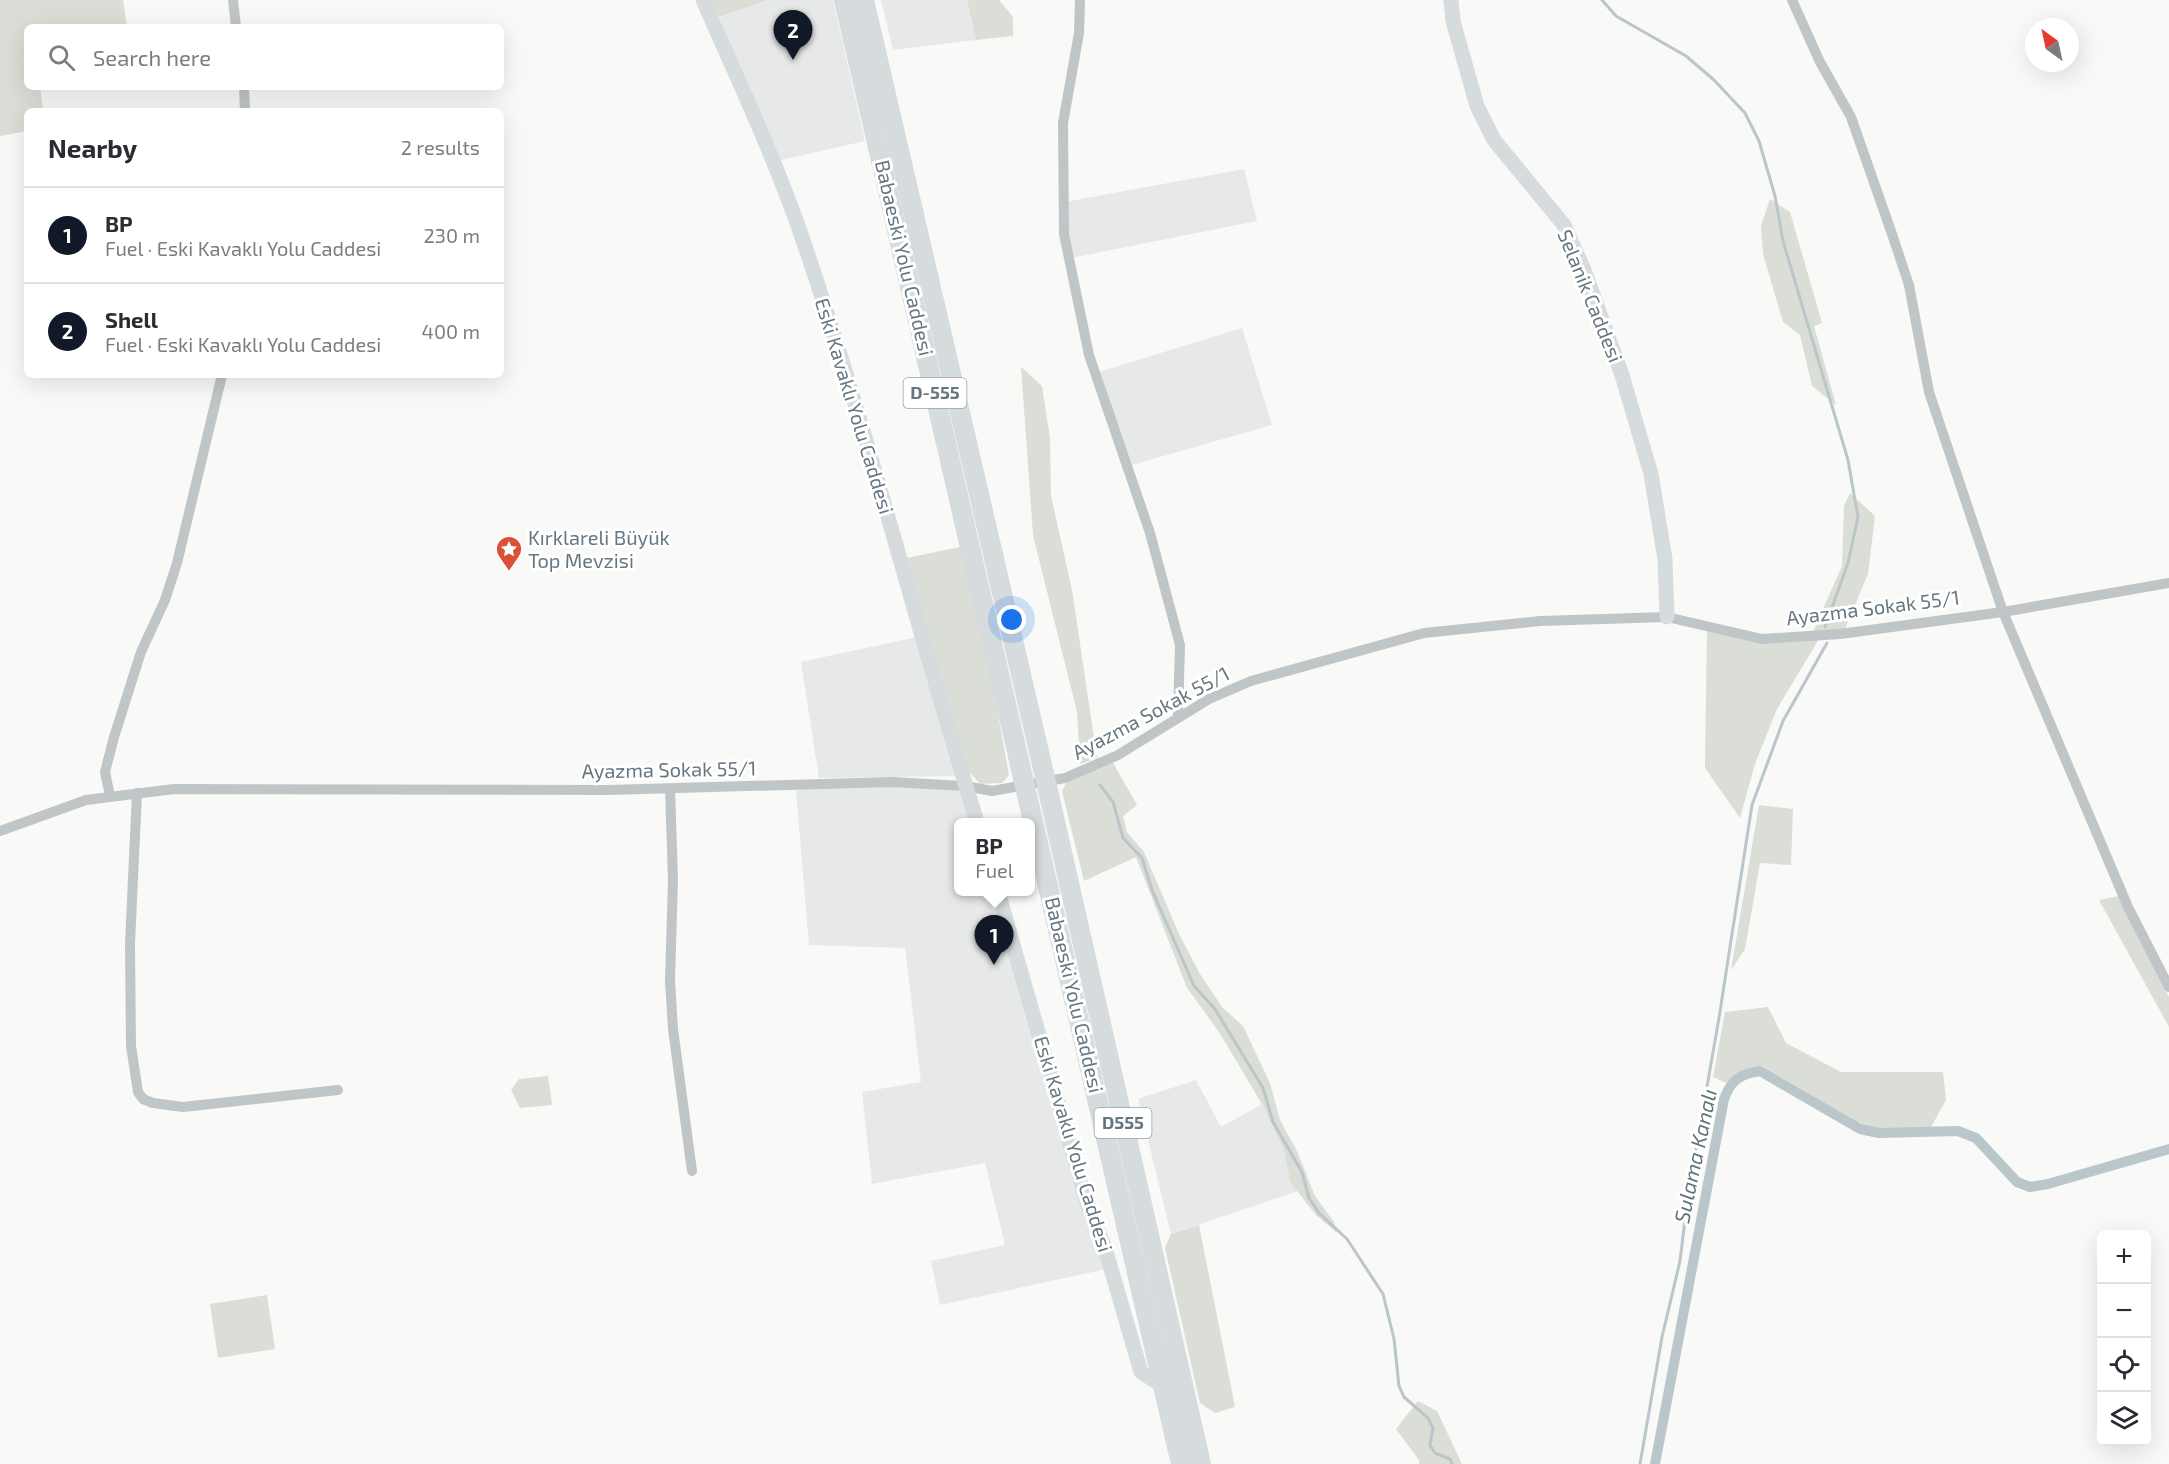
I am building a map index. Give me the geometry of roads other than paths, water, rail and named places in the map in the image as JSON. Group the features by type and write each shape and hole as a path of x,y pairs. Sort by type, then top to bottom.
{"highway":[{"name":"Babaeski Yolu Caddesi","path":"844,0 1033,818"},
{"name":"Babaeski Yolu Caddesi","path":"864,0 1046,782 1201,1464"},
{"name":"Babaeski Yolu Caddesi","path":"1035,825 1181,1464"}],"street":[{"path":"233,0 236,24"},
{"name":"Eski Kavaklı Yolu Caddesi","path":"703,0 792,207 805,245 871,455 975,818"},
{"path":"1080,0 1079,33 1063,123 1064,234 1089,355 1144,512 1180,645 1178,716"},
{"name":"Selanik Caddesi","path":"1451,0 1453,21 1477,106 1494,141 1564,225 1584,270 1622,375 1651,474 1665,559 1666,617"},
{"path":"1792,0 1820,62 1851,117 1892,234 1909,285 1929,392 2003,612 2128,907 2169,987"},
{"path":"244,90 245,108"},
{"path":"110,796 105,772 114,737 141,652 165,600 177,563 221,378"},
{"name":"Ayazma Sokak 55/1","path":"0,831 86,800 174,789 443,791 670,789 891,782 965,786 992,791 1065,778 1118,755 1178,716 1209,699 1251,681 1424,633 1540,621 1666,617 1762,639 1840,634 2003,612 2169,583"},
{"path":"670,789 673,880 670,981 673,1029 692,1172"},
{"path":"137,793 130,963 131,1046 138,1092 143,1099 153,1103 183,1107 338,1090"},
{"name":"Eski Kavaklı Yolu Caddesi","path":"999,896 1087,1203 1105,1248 1142,1372 1163,1386"}],"waterway":[{"path":"1602,0 1616,16 1686,56 1714,80 1745,113 1759,141 1775,196 1783,241 1848,460 1858,517 1848,563 1825,627"},
{"path":"1640,1464 1662,1337 1680,1261 1688,1195 1719,1018 1752,805 1783,721 1827,643"},
{"path":"1100,785 1113,802 1123,838 1142,858 1152,890 1194,986 1215,1009 1263,1088 1273,1122 1302,1172 1309,1198 1319,1213 1347,1239 1383,1294 1394,1339 1399,1386 1404,1397 1428,1418 1433,1428 1430,1445 1435,1453 1450,1459 1452,1464"},
{"name":"Sulama Kanalı","path":"1655,1464 1724,1099 1737,1079 1760,1071 1860,1129 1879,1133 1958,1131 1976,1138 2017,1182 2030,1187 2048,1184 2169,1149"}],"place":[{"name":"Shell","path":"793,60"},
{"name":"Kırklareli Büyük Top Mevzisi","path":"509,572"},
{"name":"BP","path":"994,965"}]}
